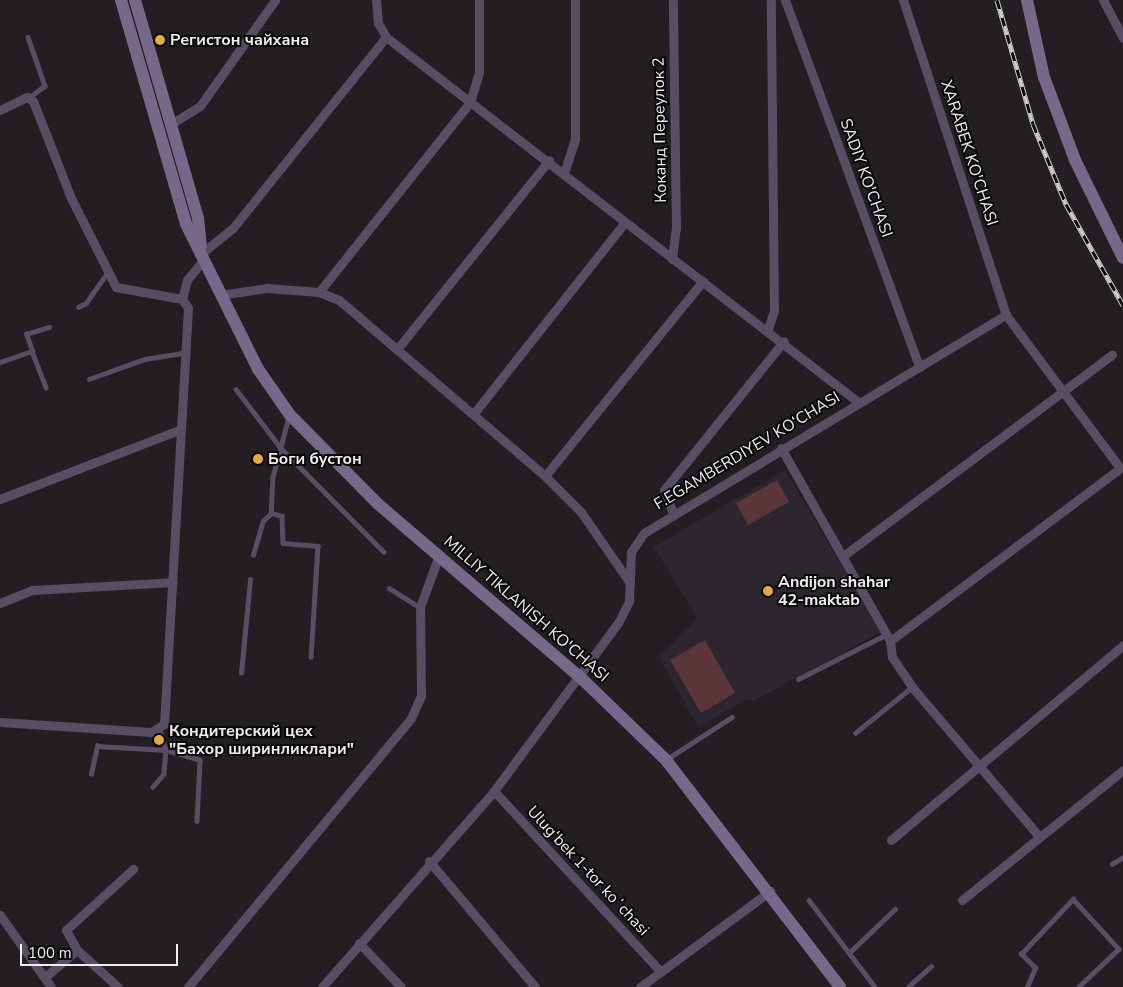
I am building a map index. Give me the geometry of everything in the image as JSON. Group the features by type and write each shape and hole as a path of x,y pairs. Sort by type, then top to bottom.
{"main road":[{"name":"MILLIY TIKLANISH KO'CHASI","path":"121,0 186,224 258,369 290,415 378,504 440,555 579,676 666,760 770,891 840,987"},
{"name":"MILLIY TIKLANISH KO'CHASI","path":"135,0 198,218 203,256"},
{"path":"1027,0 1044,77 1064,132 1123,258"}],"street":[{"path":"171,124 200,106 275,0"},
{"path":"376,0 378,23 386,37 548,160 672,258 784,341 858,402"},
{"path":"319,292 470,102 479,79 479,0"},
{"path":"564,173 575,138 575,0"},
{"name":"Коканд Πереулок 2","path":"672,258 676,228 673,0"},
{"path":"768,329 774,310 771,0"},
{"name":"SADIY KO'CHASI","path":"784,0 919,367"},
{"name":"XARABEK KO'CHASI","path":"903,0 1006,314 1122,467"},
{"path":"1103,0 1123,38"},
{"path":"182,299 187,280 203,256 233,228 386,37"},
{"path":"0,109 29,98 71,198 117,288 182,299 188,308 179,430 166,718 160,728 151,732 0,722"},
{"path":"398,348 548,160"},
{"path":"475,412 625,222"},
{"path":"545,476 703,281"},
{"path":"220,295 267,288 319,292 339,300 475,412 545,476 581,512 630,583"},
{"name":"F.EGAMBERDIYEV KО‘CHASI","path":"322,987 429,861 494,791 621,617 630,583 636,542 673,514 1006,314"},
{"path":"673,514 664,490 784,341"},
{"path":"843,556 1112,355"},
{"path":"0,498 179,430"},
{"path":"781,448 889,637 892,656 912,687 980,770 1040,836"},
{"path":"889,637 1122,467"},
{"path":"188,987 411,718 421,696 420,607 440,555"},
{"path":"0,603 32,590 173,582"},
{"path":"891,840 980,770 1123,645"},
{"path":"962,900 1123,770"},
{"name":"Ulug‘bek 1-tor koʻchasi","path":"494,791 660,972"},
{"path":"429,861 535,987"},
{"path":"118,987 77,950 66,930 133,869"},
{"path":"640,987 770,891"},
{"path":"0,915 45,977 50,987"},
{"path":"359,943 401,987"},
{"path":"45,977 77,950"}],"lane":[{"path":"28,37 45,86 29,98"},
{"path":"78,307 86,303 109,270"},
{"path":"46,386 26,334 49,327"},
{"path":"0,362 32,350"},
{"path":"89,379 145,359 184,353"},
{"path":"236,390 281,448 384,552"},
{"path":"253,555 263,521 271,514 273,477 290,415"},
{"path":"271,514 282,516 283,543 319,548 311,657"},
{"path":"241,673 250,579"},
{"path":"389,588 420,607"},
{"path":"798,679 889,637"},
{"path":"854,733 912,687"},
{"path":"666,760 732,717"},
{"path":"153,787 164,774 166,750 160,728"},
{"path":"91,774 98,746 166,750 200,760 197,821"},
{"path":"1112,864 1123,857"},
{"path":"1028,987 1035,968 1021,954 1073,899 1119,949 1079,987"},
{"path":"810,900 875,987"},
{"path":"850,952 895,909"},
{"path":"908,987 932,966"}],"shaded area":[{"name":"Andijon shahar 42-maktab","path":"785,470 881,632 755,700 744,700 699,728 659,658 697,618 654,547"},
{"path":"777,480 789,502 748,525 736,503"},
{"path":"705,640 735,693 701,713 670,660"}],"railway":[{"path":"997,0 1033,124 1066,204 1123,305"}],"place":[{"name":"Регистон чайхана","path":"160,40"},
{"name":"Боги бустон","path":"258,459"},
{"name":"Andijon shahar 42-maktab","path":"768,591"},
{"name":"Кондитерский цех \"Бахор ширинликлари\"","path":"159,740"}]}
